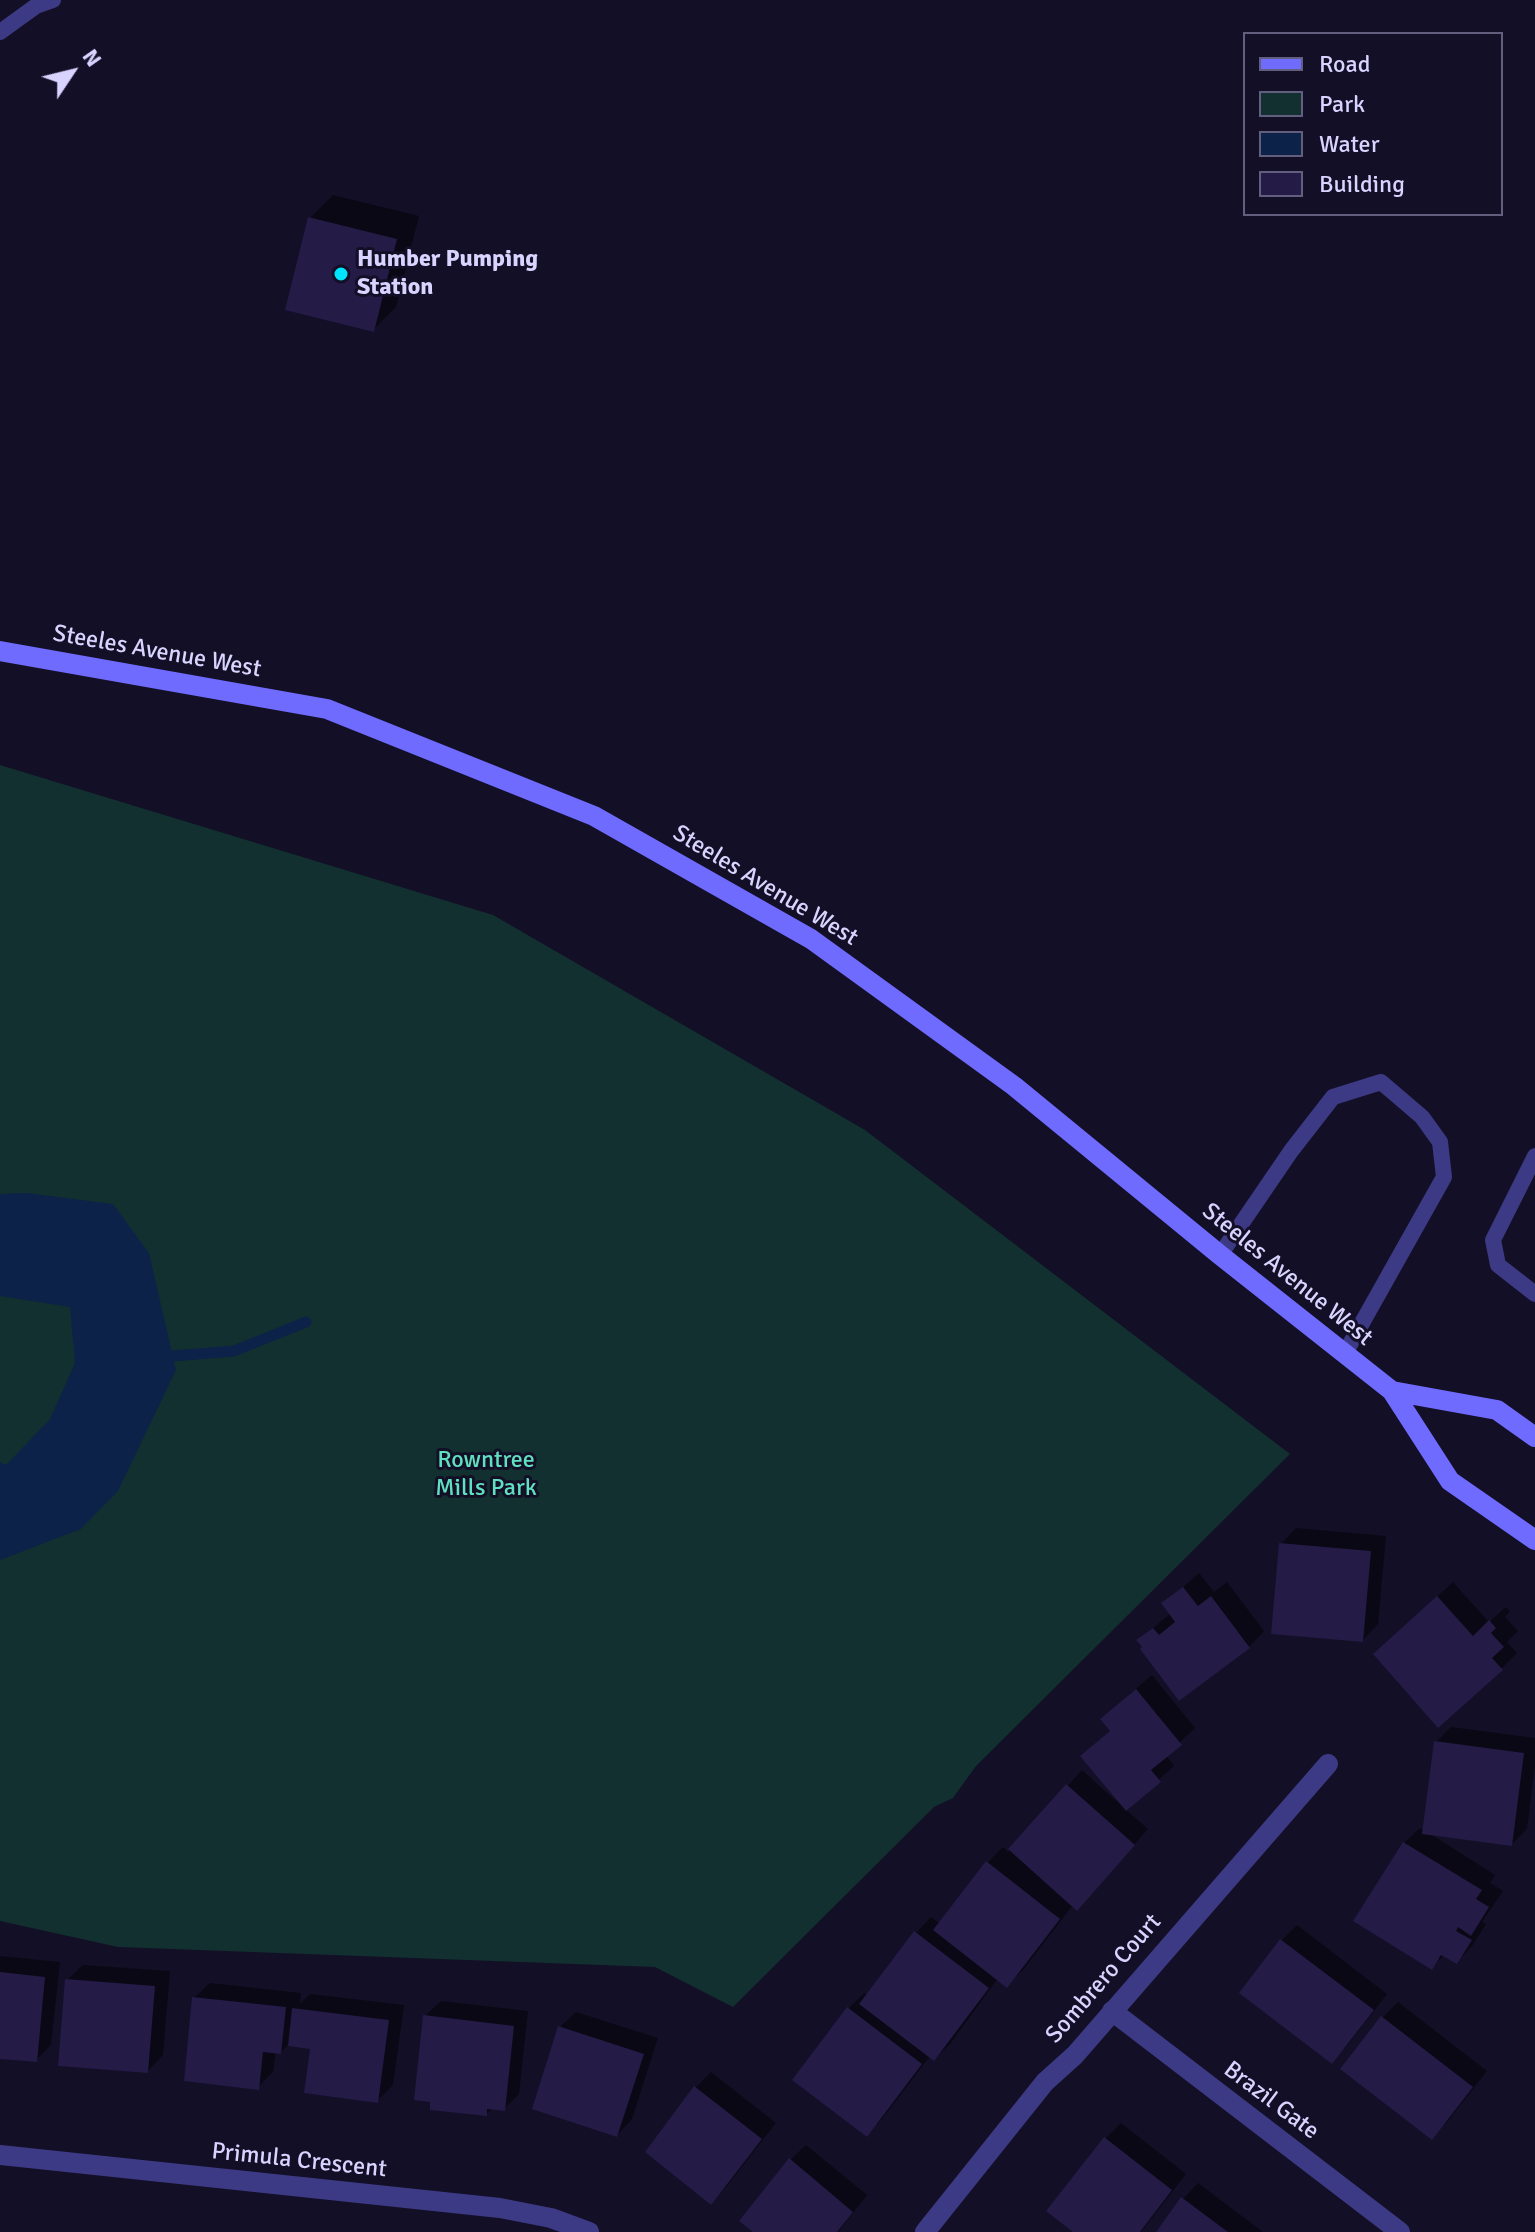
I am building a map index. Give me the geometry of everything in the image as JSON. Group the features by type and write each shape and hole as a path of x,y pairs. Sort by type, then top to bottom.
{"main road":[{"name":"Steeles Avenue West","path":"0,651 327,709 594,816 811,939 1014,1086 1392,1391 1450,1481 1535,1540"},
{"name":"Steeles Avenue West","path":"1392,1391 1497,1410 1535,1437"}],"street":[{"name":"Sombrero Court","path":"925,2232 1045,2082 1075,2055 1328,1764"},
{"name":"Brazil Gate","path":"1112,2011 1400,2232"},
{"name":"Primula Crescent","path":"0,2155 500,2208 551,2218 589,2232"}],"lane":[{"path":"0,32 36,6 53,0"},
{"path":"1220,1255 1291,1151 1333,1097 1381,1082 1422,1117 1440,1142 1444,1177 1344,1355"},
{"path":"1535,1156 1493,1240 1498,1265 1535,1294"}],"green space":[{"name":"Rowntree Mills Park","path":"0,765 493,915 865,1130 1290,1454 976,1766 953,1798 934,1807 733,2007 655,1967 118,1947 0,1921"}],"water":[{"path":"26,1193 113,1204 149,1253 176,1370 118,1491 81,1529 0,1560 0,1462 6,1465 50,1419 75,1363 70,1307 0,1296 0,1194"}],"building":[{"name":"Humber Pumping Station","path":"308,217 397,239 374,332 285,310"},
{"path":"1279,1543 1371,1551 1363,1642 1271,1634"},
{"path":"1183,1587 1198,1606 1211,1596 1250,1648 1179,1701 1136,1640 1153,1628 1159,1635 1175,1622 1161,1603"},
{"path":"1437,1596 1473,1636 1489,1620 1496,1628 1491,1633 1504,1647 1492,1658 1503,1670 1438,1728 1373,1654"},
{"path":"1136,1689 1182,1745 1151,1770 1161,1782 1126,1811 1080,1756 1110,1731 1100,1719"},
{"path":"1434,1741 1524,1753 1512,1846 1422,1834"},
{"path":"1066,1784 1135,1845 1077,1911 1008,1849"},
{"path":"1403,1842 1482,1890 1476,1899 1489,1907 1471,1936 1458,1927 1456,1931 1472,1940 1457,1964 1441,1955 1432,1970 1353,1921"},
{"path":"986,1861 1060,1919 1007,1988 933,1930"},
{"path":"914,1931 989,1988 934,2061 859,2004"},
{"path":"1280,1939 1374,2010 1332,2064 1239,1993"},
{"path":"0,1972 45,1977 37,2062 0,2059"},
{"path":"65,1979 155,1986 148,2073 58,2066"},
{"path":"192,1997 286,2007 281,2054 263,2052 259,2090 184,2081"},
{"path":"847,2007 922,2064 867,2137 792,2080"},
{"path":"292,2008 389,2020 378,2103 304,2093 310,2049 288,2046"},
{"path":"423,2015 514,2026 505,2111 487,2109 487,2116 430,2110 430,2102 414,2100"},
{"path":"1381,2016 1473,2087 1432,2140 1340,2069"},
{"path":"558,2026 644,2054 617,2137 532,2109"},
{"path":"694,2086 762,2139 711,2205 645,2152"},
{"path":"1104,2137 1172,2190 1140,2232 1073,2232 1046,2211"},
{"path":"789,2158 853,2212 837,2232 753,2232 739,2221"},
{"path":"1181,2197 1228,2232 1156,2232"}],"waterway":[{"path":"160,1357 234,1351 306,1322"}],"place":[{"name":"Humber Pumping Station","path":"341,274"}]}
